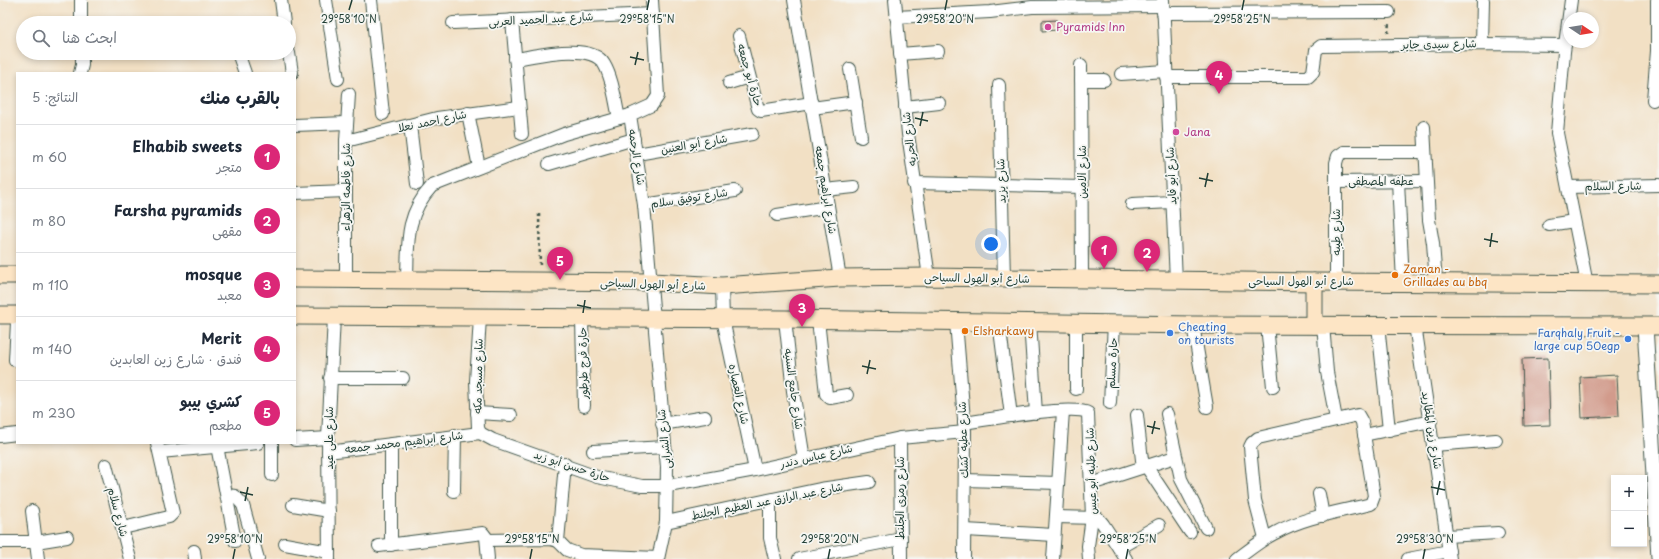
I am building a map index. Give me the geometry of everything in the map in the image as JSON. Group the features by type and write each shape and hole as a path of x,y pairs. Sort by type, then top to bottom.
{"main road":[{"path":"0,275 16,275"},
{"name":"شارع أبو الهول السياحى","path":"296,279 652,282 722,286 840,278 929,277 1314,282 1659,284"},
{"path":"1314,282 1319,325"},
{"path":"0,314 16,315"},
{"path":"296,316 582,319 785,319 1267,325 1652,326"}],"street":[{"path":"81,0 81,16"},
{"path":"281,0 283,16"},
{"path":"326,0 338,79"},
{"path":"372,0 382,114"},
{"name":"شارع الرحمه","path":"652,0 658,96 652,105 625,116 634,139 637,154 652,282"},
{"name":"شارع ابراهيم جمعه","path":"794,0 840,278"},
{"name":"شارع الحريه","path":"894,0 914,183 929,277"},
{"path":"1482,44 1483,0"},
{"path":"1570,12 1572,0"},
{"path":"1653,100 1658,51 1657,0"},
{"path":"896,17 990,12 1032,7 1163,6 1389,12"},
{"name":"شارع أبو فايد","path":"1163,6 1176,280"},
{"name":"شارع عبد الحميد العربى","path":"453,23 653,14"},
{"path":"512,20 522,134"},
{"name":"حارة أبو جمعه","path":"739,36 757,108 760,111 812,106"},
{"name":"شارع سيدى جابر","path":"1166,74 1308,76 1313,72 1315,52 1320,46 1482,44 1563,45"},
{"path":"1565,48 1557,133 1587,284"},
{"path":"900,54 938,51"},
{"path":"407,281 408,236 414,210 422,197 432,186 564,134 625,116 604,64 597,57 578,52 515,59"},
{"path":"80,72 82,60"},
{"path":"240,60 245,72"},
{"path":"290,60 292,72"},
{"name":"شارع الامين","path":"1081,65 1082,279"},
{"path":"850,69 861,137"},
{"path":"1121,74 1166,74"},
{"path":"728,83 749,77"},
{"path":"1081,80 1104,80"},
{"name":"شارع يزيد","path":"999,84 1004,278"},
{"name":"شارع فاطمه الزهراء","path":"346,280 346,141 349,94"},
{"path":"812,106 856,102"},
{"path":"905,107 938,103"},
{"name":"شارع احمد نعلا","path":"346,141 437,118 520,107"},
{"path":"468,113 479,167"},
{"path":"296,126 347,123"},
{"path":"410,125 416,184"},
{"path":"1424,127 1429,220 1436,266 1436,282"},
{"name":"شارع أبو العنين","path":"637,154 752,134"},
{"path":"549,164 634,139"},
{"name":"شارع طيبه","path":"1336,282 1336,160 1344,152 1425,152"},
{"path":"1398,181 1403,282"},
{"name":"عطفه المصطفى","path":"1336,182 1426,181"},
{"path":"914,183 1082,187"},
{"name":"شارع السلام","path":"1568,187 1659,185"},
{"path":"826,190 854,187"},
{"path":"296,193 346,191"},
{"name":"شارع توفيق سلام","path":"644,205 735,191"},
{"path":"1132,204 1172,202"},
{"path":"777,215 828,206"},
{"path":"1549,225 1574,221"},
{"name":"شارع الشرابى","path":"652,282 653,319 668,486 666,522 658,558"},
{"name":"شارع العصاره","path":"722,286 723,319 755,470"},
{"name":"شارع على عيد","path":"329,555 328,438 334,317"},
{"name":"شارع مسجد مكه","path":"480,318 476,381 478,428 480,433"},
{"name":"حارة فرج طرطور","path":"582,319 584,406"},
{"name":"شارع جامع السنيه","path":"785,319 793,391 804,459"},
{"path":"818,320 826,394 830,398 847,394"},
{"name":"شارع عطيه كشك","path":"956,322 964,428 964,559"},
{"path":"999,322 1011,416"},
{"path":"1030,322 1036,413"},
{"path":"1076,322 1076,389"},
{"name":"حارة مسلم","path":"1110,403 1114,323"},
{"path":"1193,324 1207,407"},
{"path":"1267,325 1273,387"},
{"path":"1319,325 1336,419"},
{"path":"1378,325 1389,430"},
{"name":"شارع زين المطاريد","path":"1415,325 1431,421 1450,555"},
{"path":"1652,326 1659,558"},
{"path":"15,360 16,341"},
{"path":"330,378 404,378"},
{"name":"شارع طلبه أبو عيس","path":"964,428 1011,416 1085,410 1088,413 1092,517 1088,546 1089,559"},
{"path":"1053,559 1063,411"},
{"path":"478,413 511,415"},
{"path":"1167,414 1175,457 1181,479 1206,528"},
{"path":"1137,415 1142,460 1145,467 1190,532"},
{"path":"1237,559 1265,538 1287,527 1322,516 1371,504 1374,496 1364,435 1358,415 1258,438 1252,443 1250,447 1255,500 1265,538"},
{"path":"662,424 705,417"},
{"path":"1364,435 1431,421"},
{"name":"شارع عباس دندر","path":"668,486 755,470 900,438 964,428"},
{"name":"شارع ابراهيم محمد جمعه","path":"328,452 480,433"},
{"name":"حارة حسن أبو زيد","path":"480,433 493,440 605,478 642,486 668,486"},
{"path":"0,436 16,434"},
{"path":"454,491 455,435"},
{"path":"296,440 328,438"},
{"name":"شارع رمزى الجلنط","path":"900,438 901,559"},
{"path":"1434,445 1496,440"},
{"path":"123,528 169,517 173,512 159,447 244,444"},
{"path":"272,444 272,475"},
{"path":"391,444 391,545"},
{"path":"217,446 236,541"},
{"path":"593,451 665,447"},
{"path":"1091,484 1175,457"},
{"path":"558,541 565,464"},
{"name":"شارع سلام","path":"106,465 130,559"},
{"path":"965,480 1058,483"},
{"name":"شارع عبد الرازق عبد العظيم الجلنط","path":"666,522 820,489 869,482"},
{"path":"1319,494 1322,516"},
{"path":"227,495 235,496 243,505 258,559"},
{"path":"770,500 770,538 775,559"},
{"path":"293,505 329,511"},
{"path":"32,511 38,559"},
{"path":"1056,516 1098,518 1120,548 1126,559"},
{"path":"1120,548 1159,525"},
{"path":"965,530 1054,535"},
{"path":"1448,536 1498,533"},
{"path":"0,542 36,542 66,537"},
{"path":"483,537 488,559"},
{"path":"379,546 483,537 550,539 558,541 567,550 574,554 602,558 658,558"},
{"path":"799,559 901,539"},
{"path":"285,544 329,555"},
{"path":"1408,559 1450,555"}],"path":[{"path":"539,214 541,282"}],"building":[{"path":"1057,20 1058,30 1042,31 1042,21"},
{"path":"1548,358 1550,425 1524,426 1522,359"},
{"path":"1617,375 1619,416 1582,418 1580,377"}],"place":[{"name":"Pyramids Inn","path":"1048,27"},
{"name":"Merit","path":"1219,94"},
{"name":"Jana","path":"1176,132"},
{"name":"Elhabib sweets","path":"1104,269"},
{"name":"Farsha pyramids","path":"1147,272"},
{"name":"Zaman - Grillades au bbq","path":"1395,275"},
{"name":"كشري بيبو","path":"560,280"},
{"name":"mosque","path":"802,327"},
{"name":"Elsharkawy","path":"965,331"},
{"name":"Cheating on tourists","path":"1170,333"},
{"name":"Farqhaly Fruit - large cup 50egp","path":"1628,339"}]}
